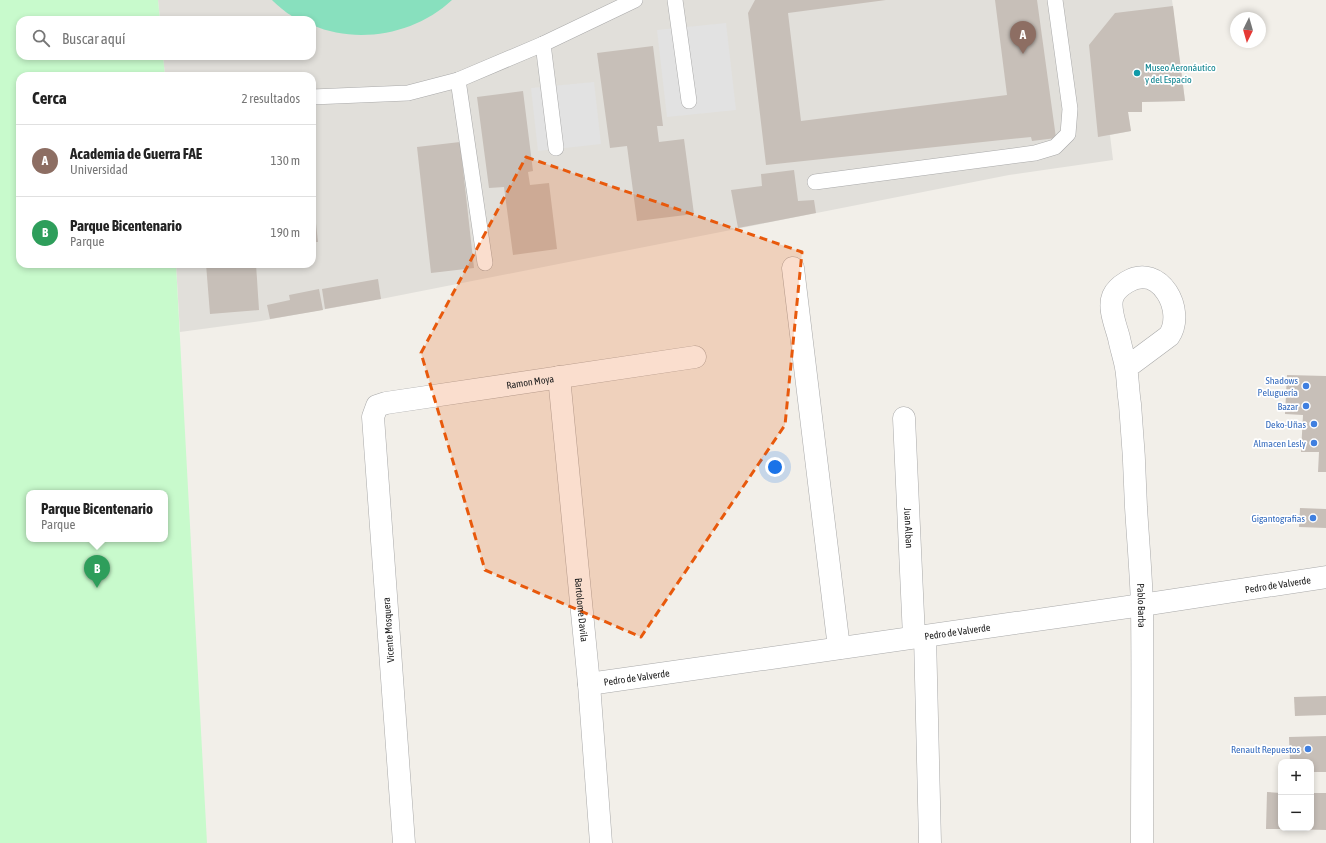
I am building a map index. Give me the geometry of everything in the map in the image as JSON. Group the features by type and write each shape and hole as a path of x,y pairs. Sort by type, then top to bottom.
{"street":[{"path":"794,268 839,648"},
{"name":"Ramon Moya","path":"373,417 377,406 386,402 695,357"},
{"name":"Pablo Barba","path":"1126,368 1132,433 1142,605 1142,843"},
{"name":"Bartolome Davila","path":"559,377 589,684 601,843"},
{"name":"Vicente Mosquera","path":"373,417 404,843"},
{"name":"Juan Alban","path":"904,418 919,637 930,843"},
{"name":"Pedro de Valverde","path":"589,684 1142,605 1326,577"}],"lane":[{"path":"316,96 408,93 458,80 543,44 635,0"},
{"path":"675,0 689,101"},
{"path":"815,182 1035,153 1055,147 1068,134 1070,109 1055,0"},
{"path":"543,44 556,148"},
{"path":"458,80 485,263"}],"highlighted area":[{"path":"526,157 802,252 785,425 641,637 485,570 421,353"}],"shaded area":[{"path":"158,0 1172,0 1185,101 1142,102 1128,112 1131,131 1110,135 1113,160 1009,175 381,299 261,321 180,332 176,268 316,268 316,72 165,72 163,60 316,60 316,16 160,16"},
{"path":"726,23 736,110 667,117 657,30"},
{"path":"594,82 601,144 538,151 531,88"}],"green space":[{"path":"0,0 158,0 160,16 16,16 16,60 163,60 165,72 16,72 16,268 176,268 207,843 0,843"},
{"path":"272,0 452,0 438,12 404,28 386,33 367,35 330,31 316,26 316,16 292,16"}],"building":[{"path":"755,0 886,0 788,13 801,121 1007,95 995,0 1037,0 1056,138 1032,141 1031,137 766,165 748,13"},
{"name":"Museo Aeronáutico y del Espacio","path":"1173,6 1185,101 1142,102 1142,112 1128,112 1131,131 1098,137 1089,45 1115,13"},
{"path":"653,46 663,126 657,126 659,142 684,139 694,214 637,221 627,146 610,148 597,53"},
{"path":"523,91 533,171 528,172 530,185 549,183 557,249 513,255 504,187 489,188 477,97"},
{"path":"460,142 474,268 431,273 417,147"},
{"path":"794,170 798,201 814,200 816,213 738,228 731,190 762,186 761,174"},
{"path":"316,223 318,242 316,242"},
{"path":"206,268 256,268 259,310 210,314"},
{"path":"378,279 381,299 325,309 322,289"},
{"path":"319,289 323,310 270,319 267,305 290,300 289,295"},
{"path":"1287,375 1326,376 1326,472 1318,472 1319,452 1301,452 1303,415 1285,414"},
{"name":"Gigantografias","path":"1300,508 1326,509 1326,528 1299,527"},
{"path":"1326,696 1326,715 1295,716 1294,697"},
{"name":"Renault Repuestos","path":"1326,736 1326,772 1314,772 1314,759 1290,759 1289,737"},
{"path":"1267,792 1278,793 1278,829 1266,829"},
{"path":"1314,793 1326,793 1326,830 1314,830"}],"place":[{"name":"Academia de Guerra FAE","path":"1023,54"},
{"name":"Museo Aeronáutico y del Espacio","path":"1137,73"},
{"name":"Shadows Peluguería","path":"1306,386"},
{"name":"Bazar","path":"1306,406"},
{"name":"Deko-Uñas","path":"1314,424"},
{"name":"Almacen Lesly","path":"1314,443"},
{"name":"Gigantografias","path":"1313,518"},
{"name":"Parque Bicentenario","path":"97,588"},
{"name":"Renault Repuestos","path":"1308,749"}]}
